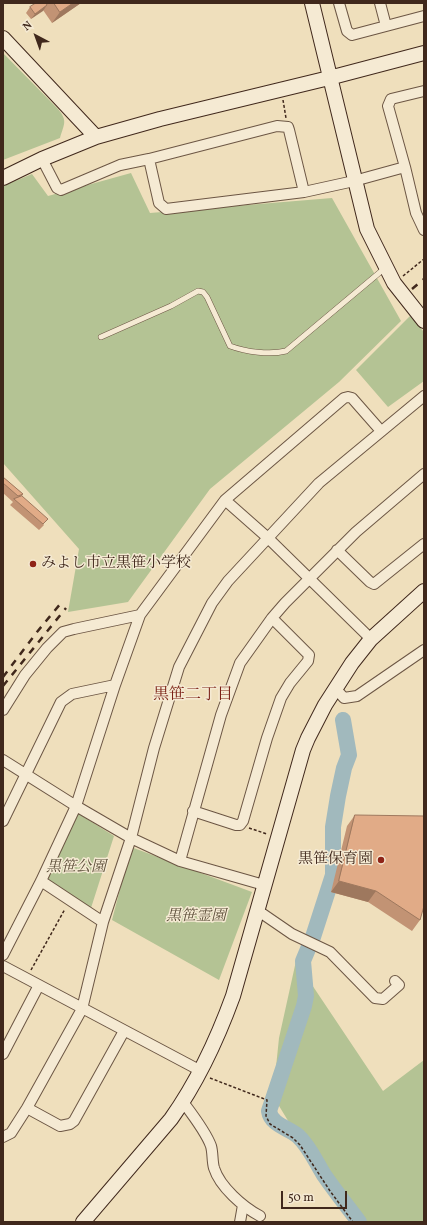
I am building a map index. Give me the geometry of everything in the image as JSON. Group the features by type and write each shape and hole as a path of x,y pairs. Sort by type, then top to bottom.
{"street":[{"path":"312,3 354,181 367,229 385,268 394,283 424,321"},
{"path":"339,3 347,31 348,33 352,34 424,16"},
{"path":"380,3 386,26"},
{"path":"3,38 96,137"},
{"path":"3,178 42,158 96,137 160,119 282,88 329,78 424,53"},
{"path":"424,90 391,99 388,106 416,213 424,230"},
{"path":"42,158 57,188 61,190 120,165 148,160 277,126 288,127 304,192"},
{"path":"148,160 159,203 166,209 304,192 354,181 404,167"},
{"path":"3,955 41,881 76,806 115,685 140,615 225,500 348,397 352,398 381,431"},
{"path":"3,1137 11,1133 27,1108 82,1009 103,922 131,838 154,748 179,667 212,603 228,582 319,483 424,397"},
{"path":"180,861 221,714 240,662 272,618 285,603 337,550 424,474"},
{"path":"225,500 268,538 371,639"},
{"path":"337,550 370,582 374,584 424,544"},
{"path":"83,1222 161,1131 183,1102 201,1071 220,1032 278,838 302,750 325,705 352,663 371,639 424,591"},
{"path":"3,710 25,675 63,632 140,615"},
{"path":"193,811 236,825 240,825 243,821 267,738 281,698 290,683 308,661 309,655 272,618"},
{"path":"336,689 344,698 356,696 424,650"},
{"path":"3,821 61,702 72,694 115,685"},
{"path":"3,760 76,806 131,838 180,861 264,885"},
{"path":"41,881 103,922"},
{"path":"257,910 292,934 330,952 375,998 383,999 399,986 396,981"},
{"path":"3,966 201,1071"},
{"path":"3,1054 39,985"},
{"path":"27,1108 60,1126 70,1124 74,1121 124,1031"},
{"path":"183,1102 202,1128 211,1146 214,1167 224,1185 243,1205 260,1216"},
{"path":"240,1222 243,1205"}],"lane":[{"path":"101,337 171,306 198,291 203,292 207,297 230,346 242,351 278,353 286,351 385,268"}],"path":[{"path":"282,88 288,127"},
{"path":"394,283 424,259"},
{"path":"240,825 278,838"},
{"path":"27,979 70,900"},
{"path":"201,1071 210,1078 268,1100 266,1116 270,1124 293,1138 300,1145 330,1191 353,1222"}],"green space":[{"path":"3,53 58,109 63,117 64,126 60,138 3,160"},
{"path":"131,173 150,213 332,198 401,321 339,382 210,489 128,602 68,612 79,549 3,463 3,186 32,174 48,196"},
{"path":"410,316 424,332 424,381 388,407 356,370"},
{"name":"黒笹公園","path":"71,809 114,836 91,908 41,881"},
{"name":"黒笹霊園","path":"131,847 252,892 219,980 112,920"},
{"path":"296,961 383,1091 424,1060 424,1222 359,1222 304,1147 273,1096 279,1038"}],"building":[{"path":"36,3 46,3 47,5 35,14 30,7"},
{"path":"54,3 73,3 60,12"},
{"path":"3,477 23,494 18,496 3,483"},
{"path":"22,496 48,519 43,524 14,499"},
{"name":"黒笹保育園","path":"355,815 424,816 424,906 420,920 376,891 339,881"}],"waterway":[{"path":"343,720 349,755 344,768 333,827 333,875 313,937 303,961 306,996 304,1006 269,1111 273,1120 294,1133 306,1144 324,1175 359,1222"}],"railway":[{"path":"412,289 424,279"},
{"path":"3,677 61,603"},
{"path":"3,686 66,608"}],"place":[{"name":"みよし市立黒笹小学校","path":"33,564"},
{"name":"黒笹保育園","path":"381,860"}],"district":[{"name":"黒笹二丁目","path":"193,696"}]}
